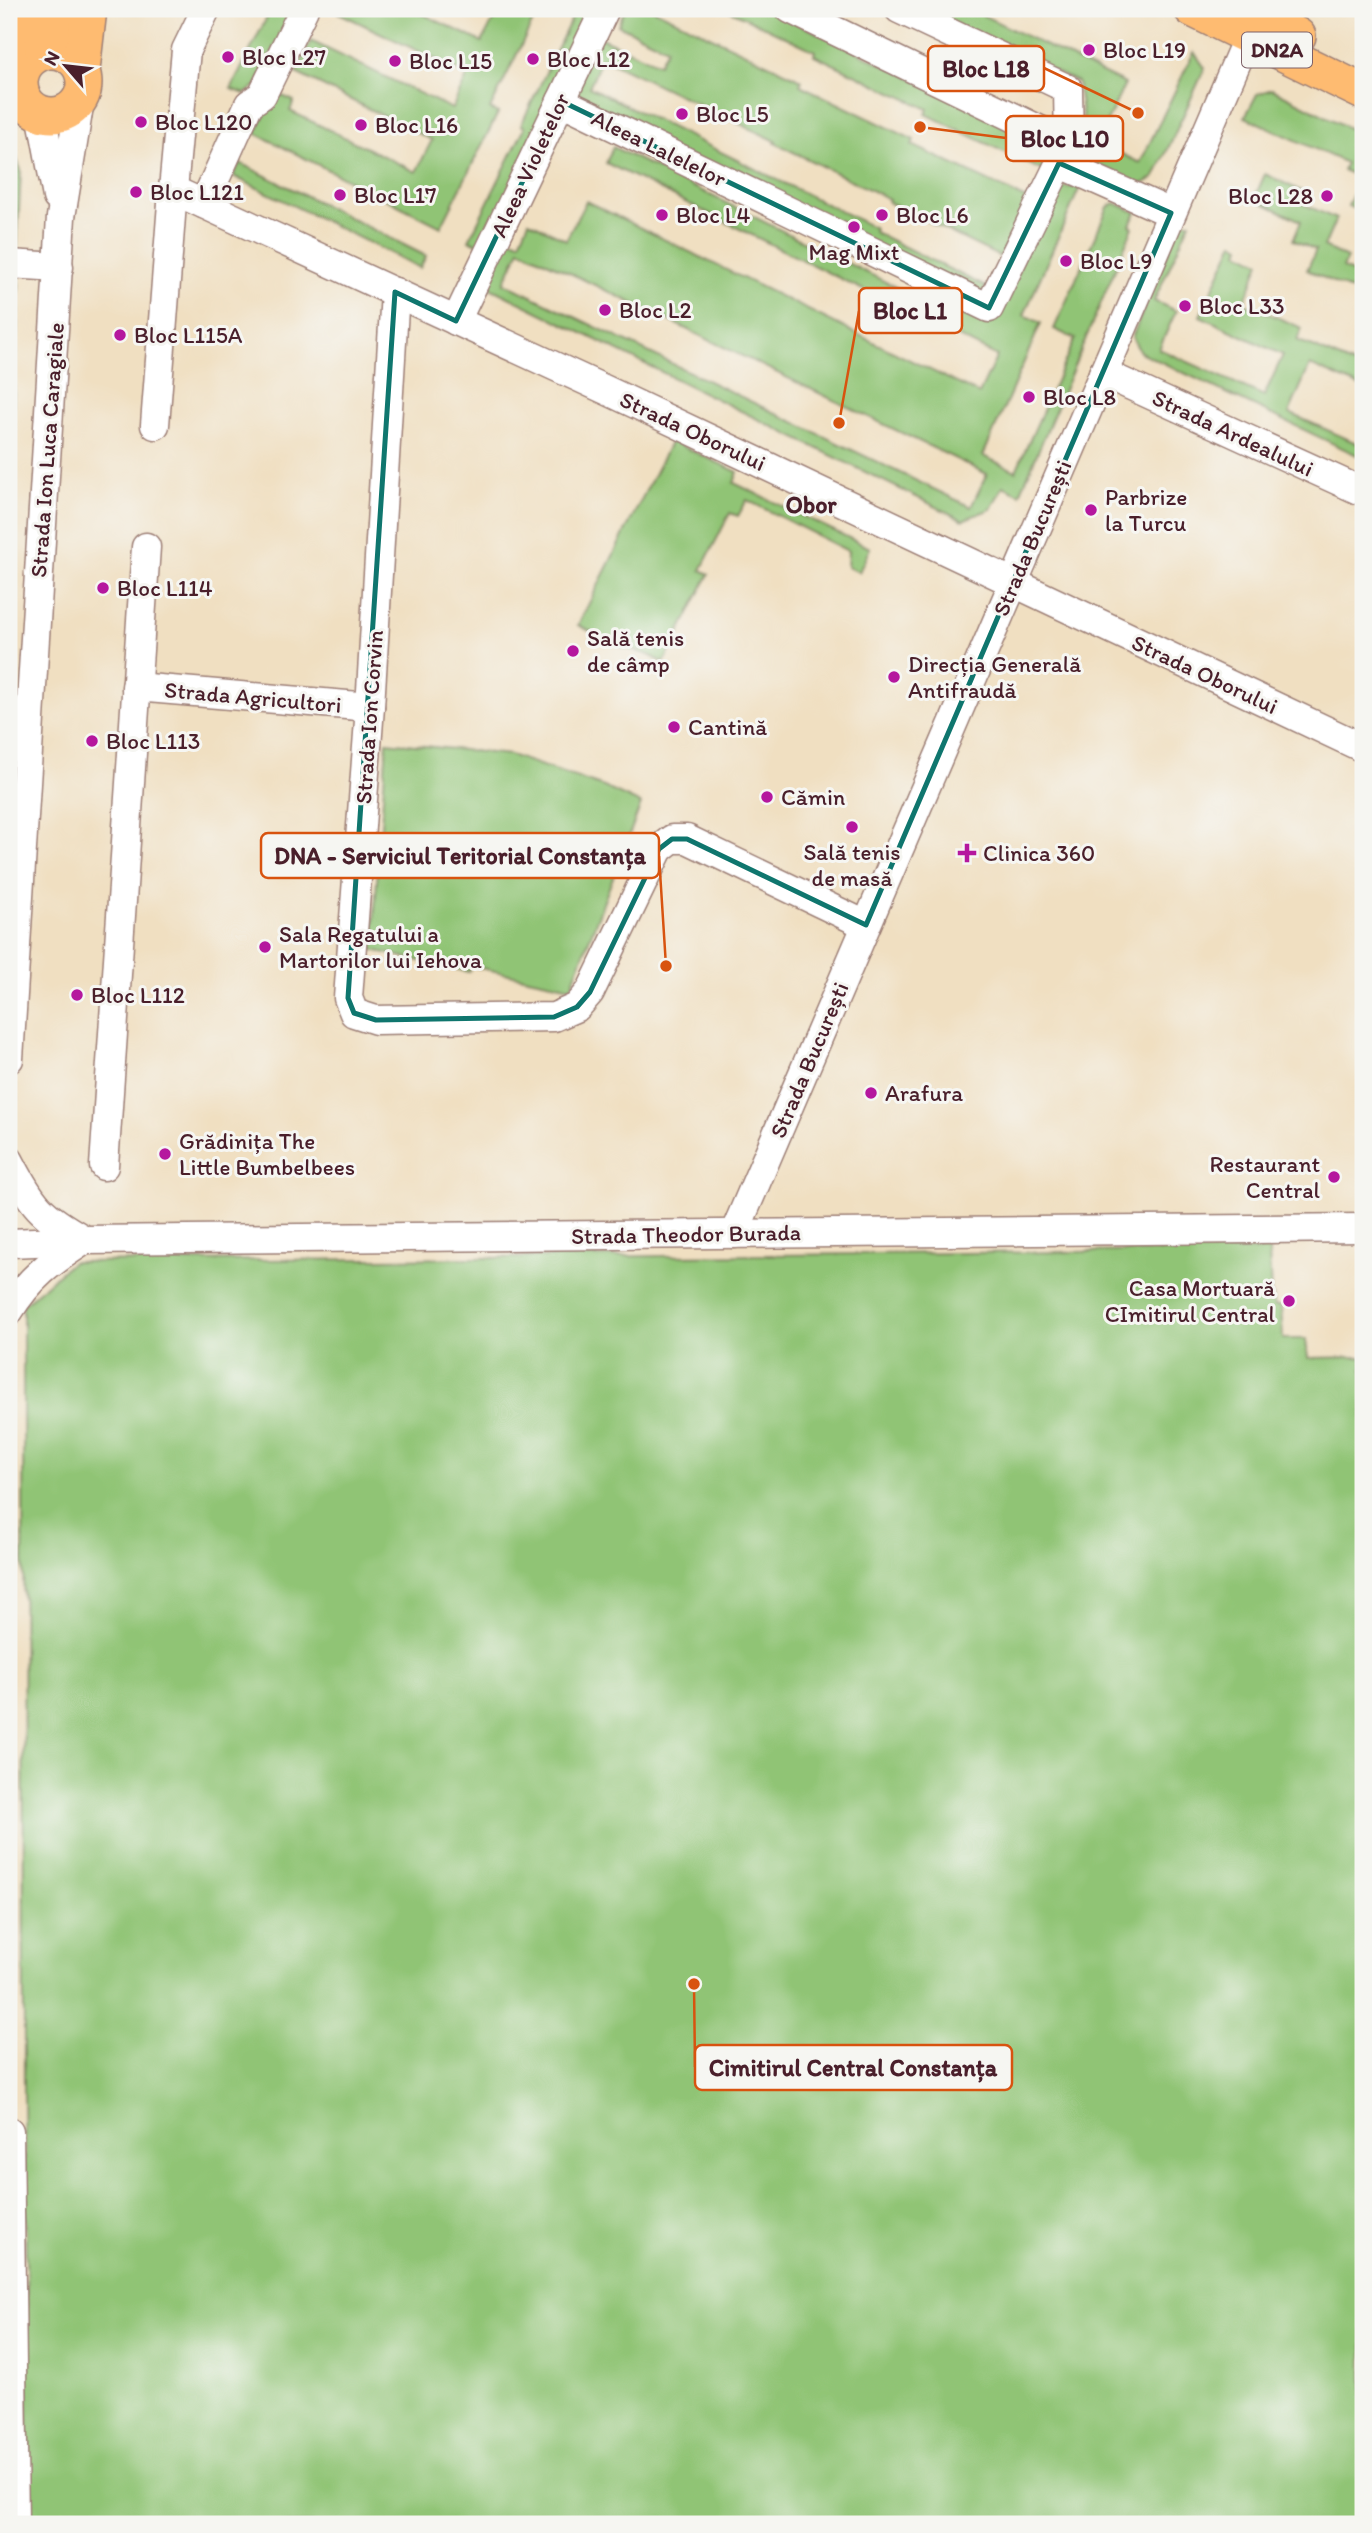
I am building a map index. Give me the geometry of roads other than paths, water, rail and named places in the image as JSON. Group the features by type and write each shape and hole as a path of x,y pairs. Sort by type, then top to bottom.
{"main road":[{"path":"9,35 36,9"},
{"path":"30,55 62,52 70,56 81,85 74,107 58,115 28,110 19,85 30,55 63,9"},
{"name":"Strada Ion Luca Caragiale","path":"81,85 89,9"},
{"name":"DN2A","path":"1192,9 1253,17 1363,70"},
{"name":"DN2A","path":"1253,17 1363,92"}],"street":[{"path":"155,425 186,50 206,9"},
{"path":"204,204 249,104 262,95 304,9"},
{"name":"Aleea Violetelor","path":"456,321 605,9"},
{"path":"790,9 1043,131 1064,153 1171,213"},
{"path":"899,9 1068,89 1064,153"},
{"name":"Strada București","path":"734,1234 1253,17"},
{"name":"Strada Ion Luca Caragiale","path":"9,1059 61,217 81,85"},
{"name":"Aleea Lalelelor","path":"561,101 989,308 1064,153"},
{"name":"Strada Ion Luca Caragiale","path":"28,110 61,217"},
{"path":"1043,131 1068,110"},
{"name":"Strada Oborului","path":"173,190 1363,748"},
{"path":"9,264 59,268"},
{"name":"Strada Ion Corvin","path":"395,292 370,707 348,998 354,1013 376,1020 554,1017 577,1007 590,992 659,849 672,839 687,839 866,925"},
{"name":"Strada Ardealului","path":"1103,373 1363,492"},
{"path":"104,1166 146,547"},
{"name":"Strada Agricultori","path":"136,687 370,707"},
{"path":"9,1160 27,1196 41,1212 85,1240 28,1282 9,1311"},
{"name":"Strada Theodor Burada","path":"9,1243 85,1240 1363,1228"},
{"path":"9,2131 14,2524"}],"place":[{"name":"Bloc L19","path":"1089,50"},
{"name":"Bloc L27","path":"228,57"},
{"name":"Bloc L12","path":"533,59"},
{"name":"Bloc L15","path":"395,61"},
{"name":"Bloc L18","path":"1138,113"},
{"name":"Bloc L5","path":"682,114"},
{"name":"Bloc L120","path":"141,122"},
{"name":"Bloc L16","path":"361,125"},
{"name":"Bloc L10","path":"920,127"},
{"name":"Bloc L121","path":"136,192"},
{"name":"Bloc L17","path":"340,195"},
{"name":"Bloc L28","path":"1327,196"},
{"name":"Bloc L4","path":"662,215"},
{"name":"Bloc L6","path":"882,215"},
{"name":"Mag Mixt","path":"854,227"},
{"name":"Bloc L9","path":"1066,261"},
{"name":"Bloc L33","path":"1185,306"},
{"name":"Bloc L2","path":"605,310"},
{"name":"Bloc L115A","path":"120,335"},
{"name":"Bloc L8","path":"1029,397"},
{"name":"Bloc L1","path":"839,423"},
{"name":"Parbrize la Turcu","path":"1091,510"},
{"name":"Bloc L114","path":"103,588"},
{"name":"Sală tenis de câmp","path":"573,651"},
{"name":"Direcția Generală Antifraudă","path":"894,677"},
{"name":"Cantină","path":"674,727"},
{"name":"Bloc L113","path":"92,741"},
{"name":"Cămin","path":"767,797"},
{"name":"Sală tenis de masă","path":"852,827"},
{"name":"Clinica 360","path":"967,853"},
{"name":"Sala Regatului a Martorilor lui Iehova","path":"265,947"},
{"name":"DNA - Serviciul Teritorial Constanța","path":"666,966"},
{"name":"Bloc L112","path":"77,995"},
{"name":"Arafura","path":"871,1093"},
{"name":"Grădinița The Little Bumbelbees","path":"165,1154"},
{"name":"Restaurant Central","path":"1334,1177"},
{"name":"Casa Mortuară CImitirul Central","path":"1289,1301"},
{"name":"Cimitirul Central Constanța","path":"694,1984"}],"district":[{"name":"Obor","path":"811,505"}]}
